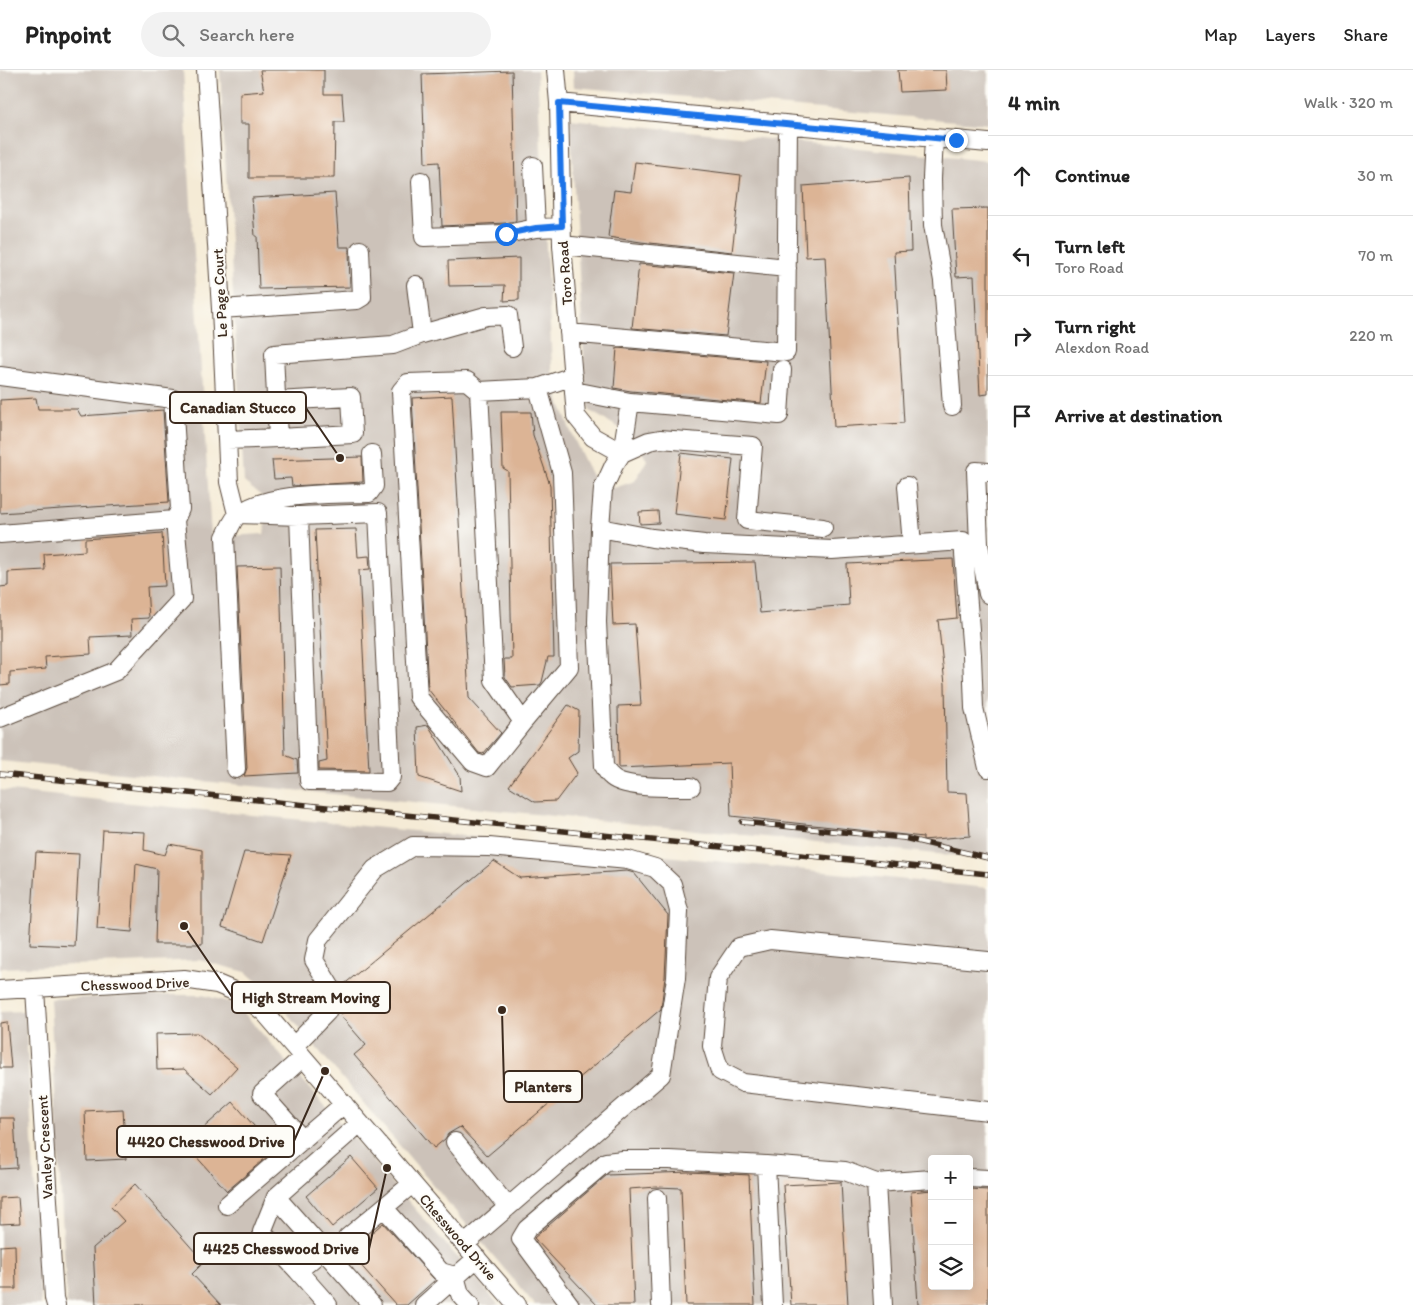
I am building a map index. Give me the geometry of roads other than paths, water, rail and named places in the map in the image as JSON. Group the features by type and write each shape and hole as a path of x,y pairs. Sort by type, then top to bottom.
{"street":[{"name":"Le Page Court","path":"206,70 227,440 230,482 237,514"},
{"name":"Toro Road","path":"556,70 559,103 562,245 576,416 593,437 622,453"},
{"path":"559,103 988,143"},
{"path":"569,332 786,352 788,125"},
{"path":"934,138 932,178 933,225 944,281 952,406"},
{"path":"533,166 536,228"},
{"path":"421,181 424,237 506,234 536,228 562,226"},
{"path":"562,245 787,268"},
{"path":"221,309 357,300 362,298 360,250"},
{"path":"416,285 422,334"},
{"path":"278,438 274,354 392,345 422,334 486,316 508,315 512,347"},
{"path":"538,388 562,473 568,667 488,767 473,762 418,698 401,390 408,383 467,381 479,391 573,384 630,402 779,415 782,370"},
{"path":"0,376 173,399 180,509 175,520 182,599 116,672 0,718"},
{"path":"479,391 494,680 523,722"},
{"path":"227,440 353,434 351,397 276,401"},
{"path":"630,402 622,453 603,489 600,528 597,622 604,766 611,777 622,783 655,787 692,788"},
{"path":"622,453 649,441 660,439 754,446 747,520 823,528"},
{"path":"236,769 225,537 237,514 260,503 304,496 369,493 374,486 372,454"},
{"path":"988,472 976,472 988,594"},
{"path":"907,486 912,544"},
{"path":"237,514 299,516 378,513 391,777 388,782 309,781 299,516"},
{"path":"0,534 175,520"},
{"path":"600,528 652,538 737,546 832,550 963,541 974,708 988,768"},
{"path":"303,1140 262,1094 298,1051 327,1012 333,991 314,960 318,940 375,869 413,846 499,848 628,860 655,868 672,884 679,911 676,978 661,1075 465,1244"},
{"path":"988,961 770,940 739,947 718,978 712,1046 720,1071 744,1083 988,1111"},
{"name":"Chesswood Drive","path":"0,990 184,979 217,984 241,994 265,1013 517,1305"},
{"name":"Vanley Crescent","path":"35,989 54,1298 56,1305"},
{"path":"227,1205 344,1104"},
{"path":"328,1305 262,1232 276,1197 360,1123"},
{"path":"455,1142 508,1207"},
{"path":"570,1305 521,1239 527,1229 606,1162 669,1160 846,1171 876,1183 928,1179"},
{"path":"766,1165 773,1305"},
{"path":"973,1178 988,1179"},
{"path":"876,1183 883,1305"},
{"path":"347,1238 412,1184"},
{"path":"276,1197 372,1305"},
{"path":"657,1198 661,1305"},
{"path":"384,1208 442,1272 455,1276 465,1299"},
{"path":"298,1271 323,1250"},
{"path":"424,1305 476,1258"},
{"path":"438,1305 454,1294 465,1299"}],"railway":[{"path":"0,774 988,874"},
{"path":"742,822 904,838 988,858"}],"place":[{"name":"Canadian Stucco","path":"340,458"},
{"name":"High Stream Moving","path":"184,926"},
{"name":"Planters","path":"502,1010"},
{"name":"4420 Chesswood Drive","path":"325,1071"},
{"name":"4425 Chesswood Drive","path":"387,1168"}]}
